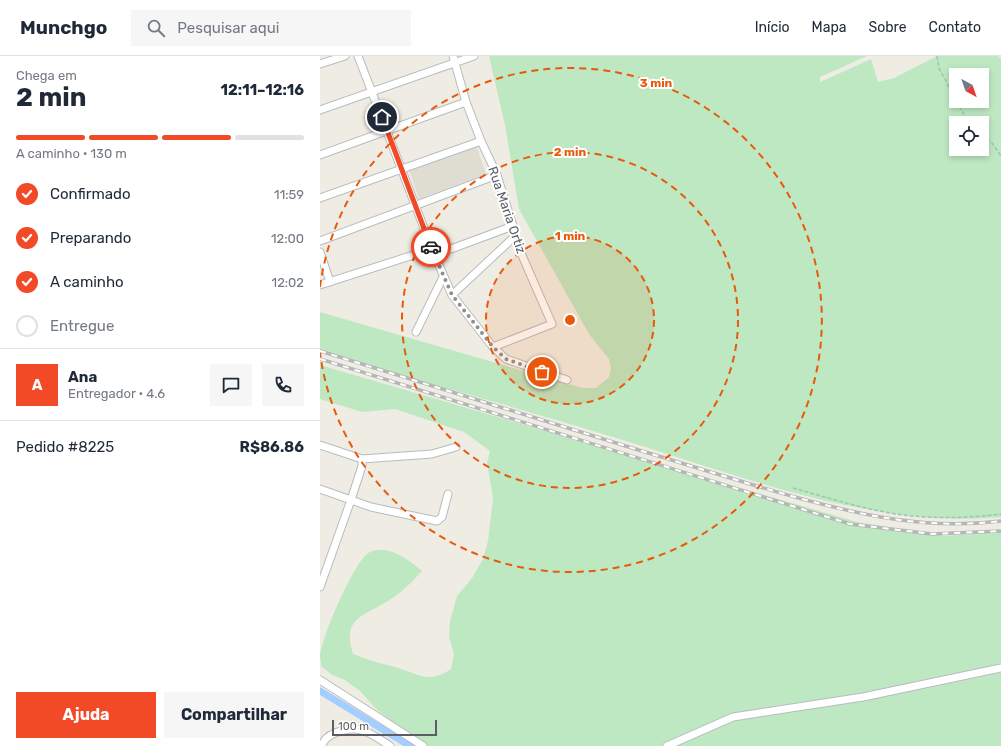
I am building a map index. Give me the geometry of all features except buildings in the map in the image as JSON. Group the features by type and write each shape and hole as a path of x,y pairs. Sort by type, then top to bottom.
{"street":[{"path":"320,64 345,56"},
{"path":"358,56 432,249 452,295 493,347 506,359 567,380"},
{"path":"320,110 454,59 474,56"},
{"name":"Rua Maria Ortiz","path":"454,59 466,102 480,141 497,175 513,226 514,237 552,324 493,347"},
{"path":"320,155 466,102"},
{"path":"320,198 480,141"},
{"path":"320,241 497,175"},
{"path":"320,285 432,249 440,253 513,226"},
{"path":"452,295 514,237"},
{"path":"320,252 330,282"},
{"path":"416,332 444,277"},
{"path":"320,445 362,459 432,454 456,447"},
{"path":"320,587 351,500 362,466 362,459"},
{"path":"320,489 370,507 437,521 442,517 448,494"},
{"path":"667,746 733,717 863,697 1001,668"},
{"path":"320,680 423,746"},
{"path":"322,746 324,741 333,734 355,728 371,734 390,746"}],"path":[{"path":"937,56 939,68 949,87"},
{"path":"989,141 1001,156"},
{"path":"793,488 859,507 904,515 943,517 1001,514"}],"shaded area":[{"path":"476,145 486,174 419,199 409,170"}],"green space":[{"path":"489,56 867,56 820,77 820,82 871,59 878,82 894,78 937,56 998,56 1001,59 1001,517 954,519 907,515 859,508 811,497 763,484 550,418 320,353 320,312 582,388 596,388 609,377 611,369 609,359 589,334 519,209 505,125"},
{"path":"320,365 857,522 945,536 1001,532 1001,746 423,746 377,710 360,691 345,680 332,675 321,666 320,656 322,647 332,617 356,568 364,557 370,552 384,550 398,554 422,571 397,594 388,601 363,615 352,626 350,642 353,654 368,660 429,677 443,674 451,669 454,654 449,637 450,621 457,596 472,578 483,559 488,541 493,498 487,463 490,451 464,432 395,409 362,412 320,399"}],"waterway":[{"path":"320,691 410,746"}],"railway":[{"path":"320,351 645,452 821,504 896,520 948,524 1001,521"},
{"path":"320,359 850,524 932,534 1001,531"}],"way so far":[{"path":"431,247 452,295 493,347 506,359 542,372"}],"route":[{"path":"382,117 431,247"}]}
